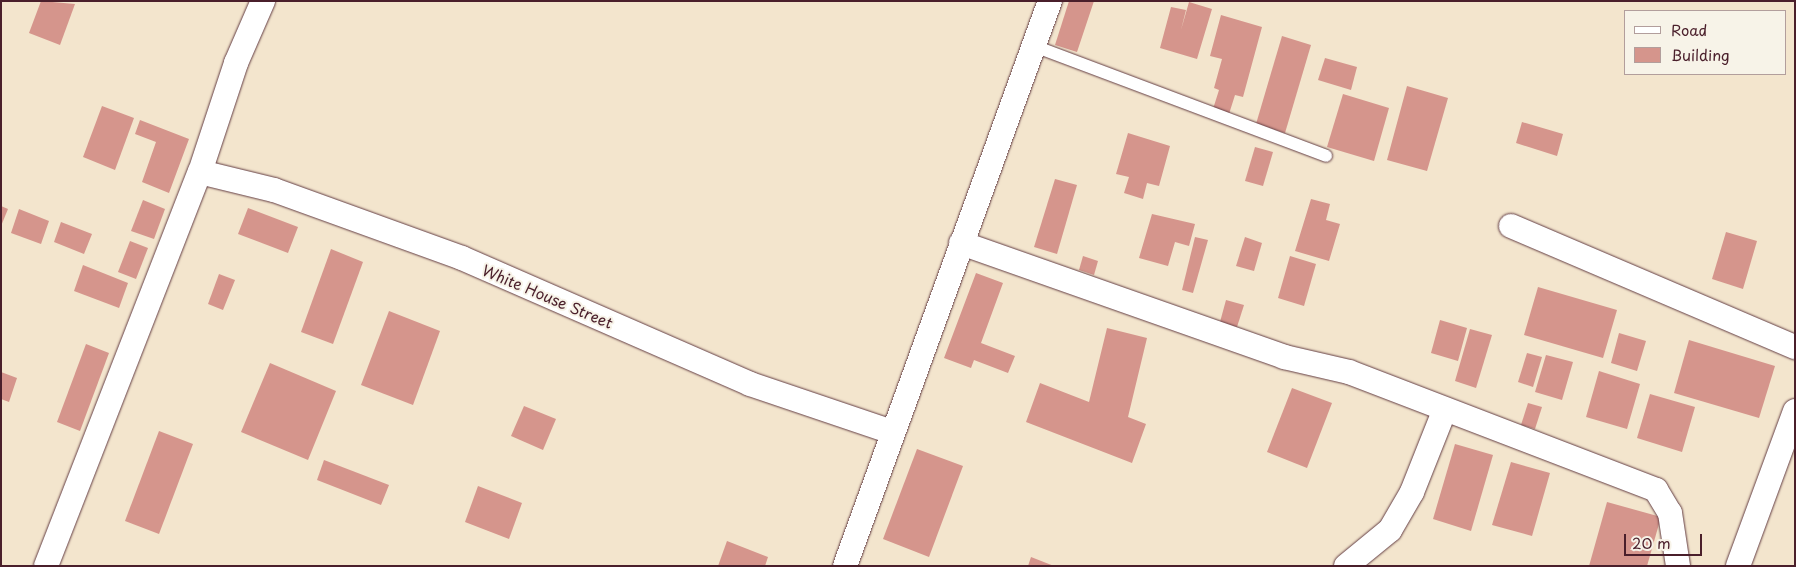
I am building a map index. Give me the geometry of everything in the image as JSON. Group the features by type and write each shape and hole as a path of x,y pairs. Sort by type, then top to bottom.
{"street":[{"path":"46,566 200,172 236,63 263,1"},
{"path":"845,566 892,432 1050,1"},
{"name":"White House Street","path":"200,172 274,190 462,258 750,384 892,432"},
{"path":"1511,226 1795,347"},
{"path":"961,243 1284,357 1348,372 1656,490 1670,512 1678,566"},
{"path":"1346,566 1390,530 1412,492 1445,409"},
{"path":"1738,566 1795,411"}],"lane":[{"path":"1034,46 1326,156"}],"building":[{"path":"41,1 75,4 60,45 29,33"},
{"path":"1069,1 1094,1 1077,52 1055,45"},
{"path":"1189,2 1212,9 1197,59 1160,48 1171,7 1186,10 1181,30"},
{"path":"1221,15 1262,27 1243,97 1235,95 1229,114 1213,109 1219,90 1214,88 1222,59 1210,56"},
{"path":"1282,36 1311,45 1285,133 1256,124"},
{"path":"1325,58 1357,67 1351,90 1318,80"},
{"path":"1407,86 1448,98 1427,171 1387,160"},
{"path":"1343,94 1389,108 1374,161 1327,147"},
{"path":"102,106 134,118 115,170 83,157"},
{"path":"140,120 189,139 169,193 142,182 156,142 135,134"},
{"path":"1522,122 1563,134 1557,156 1516,143"},
{"path":"1128,133 1170,146 1159,186 1147,183 1143,199 1124,193 1129,177 1116,174"},
{"path":"1255,147 1273,152 1263,186 1245,181"},
{"path":"1055,179 1077,185 1057,254 1034,247"},
{"path":"1311,199 1330,204 1326,220 1340,224 1329,261 1295,251"},
{"path":"143,200 165,209 154,239 131,231"},
{"path":"1,206 8,209 1,226"},
{"path":"248,208 298,227 288,253 238,234"},
{"path":"19,209 49,221 41,244 11,233"},
{"path":"1152,214 1195,224 1189,246 1175,242 1168,266 1139,258"},
{"path":"61,222 92,234 84,254 54,242"},
{"path":"1726,232 1757,241 1743,289 1712,279"},
{"path":"1195,237 1208,240 1193,293 1182,290"},
{"path":"1245,237 1262,243 1254,271 1236,266"},
{"path":"130,241 148,248 136,279 118,272"},
{"path":"331,249 363,262 333,344 301,332"},
{"path":"1083,256 1098,261 1094,275 1079,270"},
{"path":"1290,256 1316,264 1304,306 1278,298"},
{"path":"83,265 128,283 119,308 74,291"},
{"path":"976,273 1003,283 981,343 1015,356 1008,373 974,360 971,368 944,358"},
{"path":"219,274 235,280 223,310 208,304"},
{"path":"1538,287 1617,310 1603,358 1524,335"},
{"path":"1226,300 1244,305 1237,327 1220,322"},
{"path":"389,311 440,331 413,405 361,385"},
{"path":"1440,320 1467,328 1458,361 1431,353"},
{"path":"1107,328 1147,338 1128,417 1146,424 1132,463 1026,422 1040,383 1089,402"},
{"path":"1470,329 1492,335 1476,388 1455,381"},
{"path":"1619,333 1646,341 1637,371 1611,363"},
{"path":"1689,340 1775,366 1759,418 1674,393"},
{"path":"86,344 109,353 80,431 57,422"},
{"path":"1527,353 1542,357 1533,387 1518,382"},
{"path":"1546,355 1573,362 1562,400 1535,392"},
{"path":"270,363 336,391 308,460 241,432"},
{"path":"1599,371 1640,384 1627,429 1586,417"},
{"path":"1,372 17,378 9,402 1,399"},
{"path":"1292,388 1332,403 1307,468 1267,452"},
{"path":"1650,394 1695,407 1682,452 1637,438"},
{"path":"1528,403 1542,407 1535,429 1521,425"},
{"path":"524,406 556,419 543,450 511,436"},
{"path":"159,431 193,444 159,534 125,521"},
{"path":"1455,444 1493,455 1471,531 1433,519"},
{"path":"917,449 963,466 929,557 883,539"},
{"path":"324,460 389,485 381,505 317,480"},
{"path":"1511,462 1550,473 1532,536 1492,525"},
{"path":"478,486 522,503 509,539 465,522"},
{"path":"1607,502 1661,517 1647,566 1589,566"},
{"path":"727,541 768,557 765,566 718,566"},
{"path":"1031,557 1054,566 1028,566"}]}
